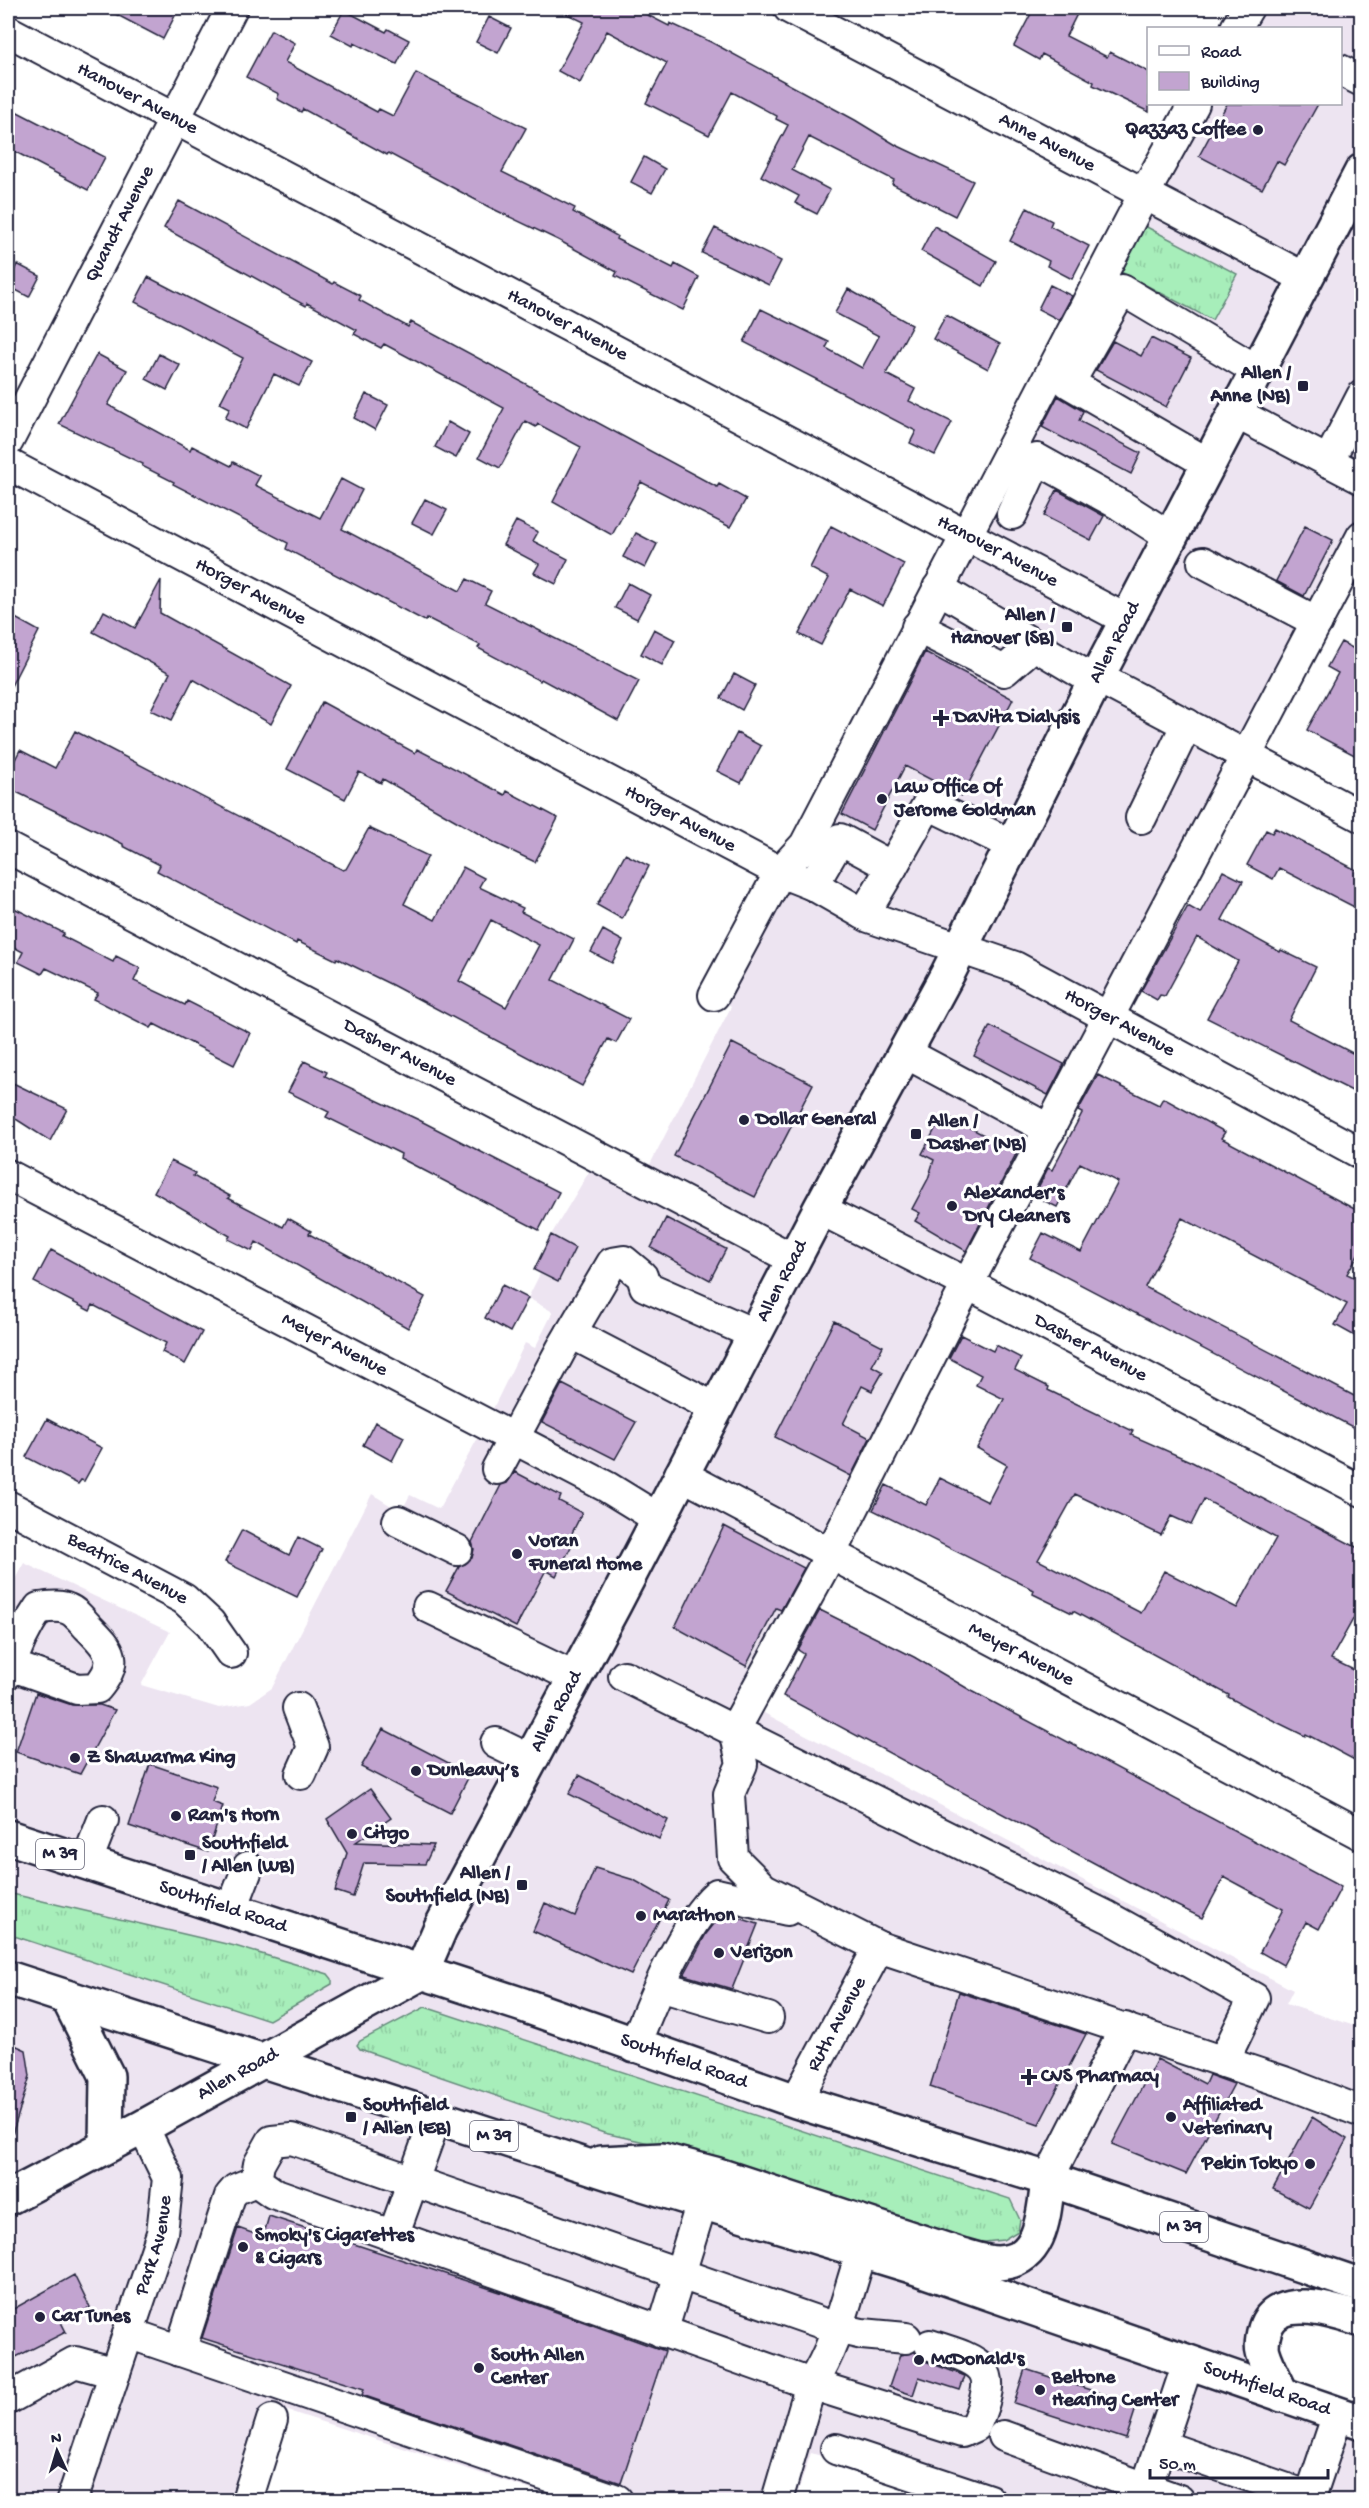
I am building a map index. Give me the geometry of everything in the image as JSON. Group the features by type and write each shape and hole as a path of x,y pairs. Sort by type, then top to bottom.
{"main road":[{"name":"Allen Road","path":"8,2198 143,2127 421,1973 440,1929 659,1519 680,1473 793,1259 959,950 1096,679 1362,171"},
{"name":"Southfield Road","path":"8,1837 523,2006 796,2101 1048,2179 1362,2286"},
{"name":"Southfield Road","path":"8,1978 581,2164 862,2251 1350,2418"},
{"path":"68,1998 107,2076 106,2146"},
{"path":"581,2164 662,2160 716,2174 961,2255 996,2263 1015,2260 1033,2247 1043,2220 1048,2179"},
{"path":"1282,2395 1263,2351 1267,2325 1277,2312 1298,2307 1324,2308 1362,2319"}],"street":[{"name":"Quandt Avenue","path":"8,441 232,8"},
{"name":"Anne Avenue","path":"789,8 1305,278"},
{"name":"Hanover Avenue","path":"8,31 174,119 959,548 1127,620"},
{"path":"1342,71 1362,81"},
{"path":"813,885 828,832 917,627 1144,194 1193,105"},
{"path":"1209,464 1069,382 1122,290 1258,370"},
{"path":"1328,462 1362,396"},
{"path":"1236,412 1362,479"},
{"path":"1012,514 1037,459 1120,505 1170,537"},
{"name":"Horger Avenue","path":"8,464 780,872 813,885 864,914 959,950 1015,967 1107,1019 1362,1154"},
{"path":"818,1923 764,1889 733,1858 729,1794 742,1764 735,1729 1362,536"},
{"path":"1203,562 1317,622"},
{"path":"938,588 1096,679 1187,724 1362,817"},
{"path":"917,627 1004,671 1034,645"},
{"path":"1141,818 1187,724"},
{"path":"864,914 928,804 1012,845"},
{"path":"714,995 780,872 805,846 828,832"},
{"path":"828,832 892,867"},
{"name":"Dasher Avenue","path":"8,848 793,1259"},
{"path":"904,1052 1050,1130"},
{"name":"Meyer Avenue","path":"8,1175 607,1487 659,1519"},
{"name":"Dasher Avenue","path":"820,1209 1362,1491"},
{"path":"496,1469 612,1263 624,1261 642,1276 645,1286 754,1334"},
{"path":"571,1333 715,1408"},
{"name":"Meyer Avenue","path":"680,1473 1362,1835"},
{"name":"Beatrice Avenue","path":"8,1506 184,1599 210,1623 231,1653"},
{"path":"398,1521 457,1550"},
{"path":"428,1607 574,1677"},
{"path":"624,1676 735,1729 1108,1917 1254,1998 1223,2062"},
{"path":"298,1708 313,1747 301,1774"},
{"path":"496,1743 531,1760"},
{"path":"86,1863 103,1820"},
{"path":"231,1911 248,1867"},
{"path":"634,2046 660,1986 702,1907 717,1894 818,1923 879,1947 1125,2028 1362,2112"},
{"name":"Ruth Avenue","path":"796,2101 879,1947"},
{"path":"660,1986 768,2019"},
{"path":"1048,2179 1125,2028"},
{"path":"393,2236 436,2117"},
{"name":"Park Avenue","path":"72,2500 162,2233 168,2178 143,2127"},
{"path":"292,2139 681,2272 836,2328 862,2334 918,2341 967,2356 980,2365 986,2374 989,2386 982,2410 970,2430 962,2432 811,2384 662,2332 273,2193 256,2181 259,2164 272,2141 292,2139"},
{"path":"180,2351 230,2196 236,2189 256,2181"},
{"path":"662,2332 702,2202"},
{"path":"777,2500 811,2384 822,2367 862,2251"},
{"path":"128,2333 617,2500"},
{"path":"8,2399 75,2362 115,2373"},
{"path":"1144,2494 1188,2363"},
{"path":"1160,2445 1309,2499 1350,2418"},
{"path":"247,2500 272,2420"},
{"path":"1003,2436 1144,2494 1179,2500"},
{"path":"836,2449 989,2500"}],"shaded area":[{"path":"1248,8 1361,8 1361,536 749,1705 1293,1990 1286,2004 1361,2028 1361,2286 1320,2272 1258,2311 1282,2395 1361,2422 1361,2500 969,2500 811,2453 795,2500 563,2500 276,2407 247,2500 8,2500 8,1592 24,1563 170,1632 141,1685 219,1708 250,1703 272,1688 372,1494 401,1512 410,1495 439,1509 486,1423 525,1343 535,1348 553,1312 528,1298 540,1274 534,1270 551,1235 598,1157 642,1180 731,1007 714,995 1193,105 1342,105 1342,27 1237,27"}],"green space":[{"path":"1139,223 1237,274 1212,320 1121,272 1119,265"},
{"path":"8,1893 235,1946 328,1974 332,1979 332,1984 269,2020 8,1934"},
{"path":"425,2007 1010,2199 1020,2220 1018,2231 1003,2240 967,2244 690,2152 604,2133 360,2049 357,2045 360,2041"}],"building":[{"path":"104,8 179,8 163,39"},
{"path":"555,8 634,8 669,26 670,23 711,42 855,120 896,145 973,181 955,216 892,184 894,180 809,137 792,170 830,190 817,214 795,203 799,196 761,176 788,125 776,119 777,116 732,92 709,135 646,103 667,63 607,31 580,83 558,71 584,22"},
{"path":"1034,8 1080,8 1066,36 1107,57 1110,52 1147,71 1149,112 1093,85 1094,82 1042,54 1039,60 1014,46"},
{"path":"344,10 386,32 388,29 409,40 397,64 354,43 353,46 331,34"},
{"path":"489,17 511,28 498,53 476,42"},
{"path":"271,30 295,43 285,62 377,112 379,109 393,116 416,73 526,128 502,172 575,208 573,212 617,236 616,239 673,268 675,264 699,277 683,310 615,276 617,272 558,240 489,207 388,153 387,155 303,109 301,112 277,99 279,94 246,77"},
{"name":"Qazzaz Coffee","path":"1226,105 1317,105 1284,165 1277,161 1262,189 1199,156"},
{"path":"8,107 105,157 88,190 8,148"},
{"path":"644,157 665,169 652,193 631,182"},
{"path":"179,201 333,284 334,282 361,296 359,300 408,327 411,322 717,487 719,484 746,499 730,527 641,482 612,535 553,502 581,447 538,424 536,427 525,421 500,468 479,457 504,408 384,344 381,348 354,334 357,330 307,303 306,306 164,228"},
{"path":"1027,208 1052,221 1050,226 1089,246 1072,279 1047,266 1049,261 1010,241"},
{"path":"934,226 996,261 983,286 921,251"},
{"path":"715,228 781,261 769,285 702,253"},
{"path":"17,264 40,276 29,297 8,286"},
{"path":"148,277 312,362 299,386 274,374 246,429 225,418 230,408 220,403 243,358 135,302"},
{"path":"1050,285 1072,296 1059,320 1038,309"},
{"path":"848,289 912,325 886,374 915,389 909,401 952,422 935,455 910,443 916,431 744,342 761,309 829,342 826,348 862,368 879,336 835,313"},
{"path":"946,315 1000,344 988,369 933,339"},
{"path":"1151,338 1191,358 1166,407 1096,370 1113,341 1141,356"},
{"path":"97,354 127,370 108,405 190,450 192,446 231,466 233,462 260,476 255,485 320,518 341,479 362,490 342,529 460,591 467,579 491,591 485,603 639,681 618,721 478,648 480,645 427,618 425,621 286,549 288,543 173,484 174,482 142,466 143,464 59,424"},
{"path":"159,354 180,365 167,390 146,379"},
{"path":"366,394 388,405 375,430 354,418"},
{"path":"1058,396 1083,411 1079,421 1141,453 1131,474 1042,427"},
{"path":"448,422 469,434 456,458 435,447"},
{"path":"1057,490 1104,516 1091,540 1044,516"},
{"path":"425,499 447,510 434,534 412,523"},
{"path":"516,521 538,532 533,541 568,559 556,584 534,573 539,564 503,545"},
{"path":"831,526 904,564 883,606 850,589 821,645 799,634 829,578 810,568"},
{"path":"1305,526 1333,540 1304,596 1276,581"},
{"path":"636,533 657,544 645,568 623,557"},
{"path":"161,580 160,613 291,686 271,724 193,679 172,720 151,710 170,673 93,632 104,611 135,628"},
{"path":"628,583 650,595 637,619 615,608"},
{"path":"8,614 39,631 8,692"},
{"path":"654,629 675,640 662,665 641,654"},
{"path":"1341,642 1362,653 1362,759 1307,730 1338,673 1327,667"},
{"path":"925,652 1013,699 962,796 905,766 872,830 842,814"},
{"path":"734,674 755,685 742,710 721,698"},
{"path":"322,702 415,753 417,749 505,795 507,791 558,818 535,862 495,843 383,779 381,783 359,772 345,799 287,769"},
{"path":"75,731 343,870 346,869 369,828 428,856 404,904 435,920 463,867 484,878 479,887 523,908 521,912 574,939 553,980 629,1019 616,1043 608,1039 582,1086 392,985 337,958 336,960 297,941 296,944 157,871 160,865 123,844 8,788 8,773 20,750 55,768","holes":["491,920 539,945 506,1007 459,981"]},
{"path":"737,733 761,746 741,783 717,771"},
{"path":"1275,828 1362,873 1362,911 1279,868 1273,879 1247,865 1266,830 1272,833"},
{"path":"625,854 649,866 622,919 597,905"},
{"path":"1223,871 1243,881 1222,920 1280,952 1281,950 1316,967 1289,1020 1362,1058 1362,1096 1207,1018 1238,961 1197,937 1165,996 1160,995 1157,1000 1141,991 1188,906 1200,913"},
{"path":"8,905 64,933 62,936 113,962 116,956 140,968 134,981 185,1005 187,1001 250,1033 234,1065 154,1024 151,1028 94,999 98,993 46,968 42,974 18,962 23,952 8,944"},
{"path":"603,930 623,941 612,963 591,952"},
{"path":"990,1026 1064,1064 1048,1095 974,1056"},
{"name":"Dollar General","path":"732,1043 813,1084 755,1197 674,1156"},
{"path":"304,1061 327,1072 325,1076 419,1120 559,1192 539,1230 400,1158 401,1154 326,1117 329,1112 288,1092"},
{"path":"1098,1075 1159,1105 1163,1098 1225,1132 1221,1138 1362,1213 1362,1247 1347,1274 1360,1280 1362,1277 1362,1340 1335,1325 1347,1304 1182,1218 1145,1287 1362,1400 1362,1432 1030,1258 1043,1233 1081,1252 1118,1182 1080,1163 1057,1207 1034,1196 1048,1168 1052,1170 1082,1113 1078,1111"},
{"path":"13,1083 67,1109 50,1141 8,1114 8,1095"},
{"path":"943,1114 1017,1152 966,1251 915,1221 920,1213 912,1209 928,1179 934,1160 922,1154"},
{"path":"171,1161 195,1173 193,1176 230,1196 228,1198 283,1227 288,1218 311,1231 309,1234 425,1297 408,1328 256,1242 252,1251 228,1239 230,1236 154,1192"},
{"path":"666,1218 726,1249 710,1280 651,1248"},
{"path":"551,1235 575,1248 558,1282 534,1270"},
{"path":"51,1250 202,1332 185,1364 162,1352 166,1343 93,1305 90,1311 34,1282"},
{"path":"502,1285 528,1298 510,1332 485,1318"},
{"path":"834,1321 883,1346 872,1366 883,1372 872,1391 862,1386 843,1424 870,1438 851,1476 775,1437"},
{"path":"961,1335 993,1351 996,1345 1021,1358 1015,1370 1049,1387 1048,1390 1133,1431 1131,1435 1192,1462 1362,1550 1362,1603 1331,1659 1362,1674 1362,1764 1306,1734 1305,1736 1256,1712 1228,1697 1229,1695 1073,1611 1072,1613 1033,1594 1034,1590 873,1510 886,1485 926,1505 940,1478 988,1502 1007,1465 977,1448 1004,1399 976,1385 981,1375 949,1358","holes":["1075,1494 1161,1535 1171,1516 1191,1525 1204,1499 1276,1538 1237,1608 1164,1571 1141,1613 1038,1560"]},
{"path":"562,1384 636,1422 615,1459 542,1422"},
{"path":"47,1419 102,1448 84,1481 81,1480 78,1484 26,1457"},
{"path":"375,1422 404,1437 392,1461 363,1445"},
{"name":"Voran Funeral Home","path":"515,1472 561,1496 559,1501 582,1513 571,1535 576,1537 556,1576 546,1570 516,1627 446,1591 459,1567 472,1558 474,1549 472,1542 501,1485 507,1483"},
{"path":"724,1526 804,1568 781,1610 776,1608 746,1666 675,1627"},
{"path":"242,1530 289,1555 298,1537 322,1549 297,1597 225,1562"},
{"path":"820,1610 914,1657 970,1690 1341,1887 1319,1929 1306,1922 1283,1965 1260,1952 1283,1909 1224,1877 1202,1918 1137,1886 783,1696 804,1654 798,1650"},
{"path":"36,1693 72,1705 100,1705 115,1710 80,1774 16,1752"},
{"name":"Dunleavy’s","path":"383,1729 470,1774 450,1813 361,1767"},
{"name":"Ram's Horn","path":"150,1764 217,1787 212,1802 223,1806 208,1852 129,1826"},
{"path":"579,1775 668,1820 659,1839 569,1794"},
{"path":"370,1789 391,1818 356,1842 434,1845 425,1864 364,1863 353,1897 335,1891 347,1853 327,1819"},
{"path":"595,1868 634,1880 669,1900 631,1975 533,1931 545,1903 575,1916"},
{"name":"Verizon","path":"723,1913 758,1924 732,1989 684,1975 706,1934"},
{"name":"CVS Pharmacy","path":"959,1992 1086,2034 1039,2124 930,2087"},
{"path":"8,2042 26,2050 30,2076 12,2135 8,2134"},
{"name":"Affiliated Veterinary","path":"1157,2059 1205,2084 1209,2075 1234,2084 1186,2174 1112,2144"},
{"name":"Pekin Tokyo","path":"1312,2117 1347,2139 1309,2208 1273,2189"},
{"name":"South Allen Center","path":"269,2216 509,2295 665,2351 621,2483 362,2395 364,2389 202,2338 238,2228 263,2237"},
{"name":"Car Tunes","path":"74,2275 90,2308 61,2322 66,2332 8,2361 8,2312"},
{"name":"McDonald's","path":"915,2352 925,2361 965,2376 960,2390 919,2377 913,2395 889,2387 900,2355"},
{"path":"1025,2369 1137,2405 1126,2439 1014,2403"}],"place":[{"name":"Qazzaz Coffee","path":"1258,130"},
{"name":"Allen / Anne (NB)","path":"1303,386"},
{"name":"Allen / Hanover (SB)","path":"1067,627"},
{"name":"DaVita Dialysis","path":"941,718"},
{"name":"Law Office Of Jerome Goldman","path":"882,799"},
{"name":"Dollar General","path":"744,1120"},
{"name":"Allen / Dasher (NB)","path":"916,1134"},
{"name":"Alexander’s Dry Cleaners","path":"952,1206"},
{"name":"Voran Funeral Home","path":"517,1554"},
{"name":"Z Shawarma King","path":"75,1758"},
{"name":"Dunleavy’s","path":"416,1771"},
{"name":"Ram's Horn","path":"176,1816"},
{"name":"Citgo","path":"352,1834"},
{"name":"Southfield / Allen (WB)","path":"190,1855"},
{"name":"Allen / Southfield (NB)","path":"522,1885"},
{"name":"Marathon","path":"641,1916"},
{"name":"Verizon","path":"719,1953"},
{"name":"CVS Pharmacy","path":"1029,2077"},
{"name":"Southfield / Allen (EB)","path":"351,2117"},
{"name":"Affiliated Veterinary","path":"1171,2117"},
{"name":"Pekin Tokyo","path":"1310,2164"},
{"name":"Smoky's Cigarettes & Cigars","path":"243,2247"},
{"name":"Car Tunes","path":"40,2317"},
{"name":"McDonald's","path":"919,2360"},
{"name":"South Allen Center","path":"479,2368"},
{"name":"Beltone Hearing Center","path":"1040,2390"}]}
